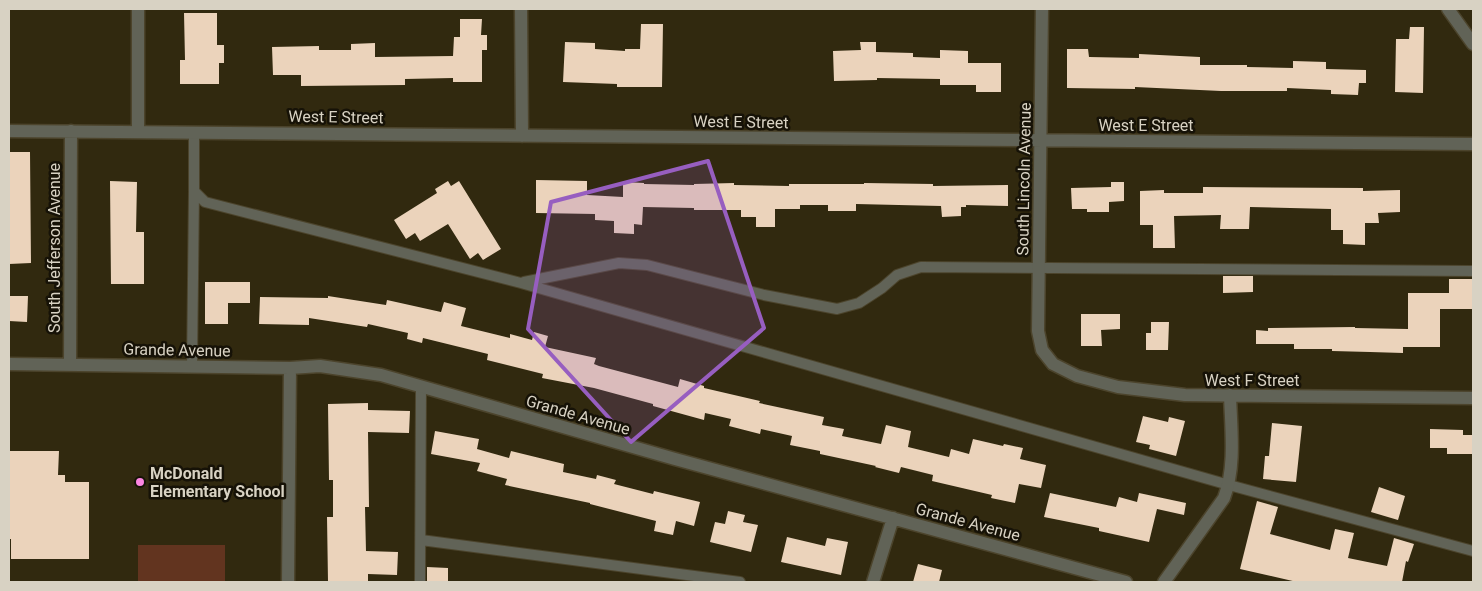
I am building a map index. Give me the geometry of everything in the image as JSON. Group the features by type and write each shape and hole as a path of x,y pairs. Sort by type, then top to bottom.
{"street":[{"path":"138,9 138,132"},
{"path":"521,9 522,136"},
{"name":"South Lincoln Avenue","path":"1042,9 1038,331 1042,350"},
{"path":"1448,9 1473,44"},
{"name":"West E Street","path":"9,131 1473,144"},
{"name":"South Jefferson Avenue","path":"70,365 71,131"},
{"name":"West F Street","path":"1042,350 1053,364 1077,376 1118,386 1185,396 1473,398"},
{"name":"Grande Avenue","path":"9,364 290,368 320,366 381,375 674,459 1126,582"},
{"path":"288,582 290,368"},
{"path":"1164,582 1224,498 1229,485 1232,458 1230,396"},
{"path":"873,582 893,518"}],"lane":[{"path":"192,367 194,132"},
{"path":"194,191 205,202 521,283 1229,485 1473,551"},
{"path":"521,283 619,263 647,265 764,295 836,309 858,304 897,275 921,267 1473,271"},
{"path":"420,386 420,582"},
{"path":"420,540 740,582"}],"highlighted area":[{"path":"708,161 764,328 631,442 528,329 551,202"}],"shaded area":[{"path":"138,545 225,545 225,582 138,582"}],"building":[{"path":"184,13 217,13 217,45 224,45 224,63 219,63 219,84 180,84 180,60 185,60"},
{"path":"460,19 482,19 481,35 487,35 487,50 482,50 482,82 453,82 453,78 405,79 405,85 301,86 301,75 273,75 272,47 319,46 319,50 351,50 351,44 375,43 375,57 453,56 454,37 460,37"},
{"path":"641,24 663,24 662,87 617,87 617,84 563,82 565,42 595,43 595,49 625,51 625,49 640,49"},
{"path":"1410,27 1424,27 1423,93 1395,92 1396,39 1409,39"},
{"path":"860,42 876,42 876,52 913,53 913,57 940,58 940,50 968,51 968,63 1001,63 1001,92 976,92 976,85 940,85 940,79 877,78 877,80 834,81 833,51 861,50"},
{"path":"1067,49 1088,49 1089,57 1139,58 1139,54 1200,57 1200,65 1247,65 1247,67 1293,68 1293,61 1326,62 1326,69 1366,70 1366,83 1359,83 1358,95 1331,94 1331,90 1287,88 1287,91 1221,91 1135,87 1135,89 1067,88"},
{"path":"9,152 30,152 31,263 9,264"},
{"path":"536,180 587,181 587,195 623,197 623,182 694,185 734,183 734,185 789,186 789,184 864,183 933,184 933,186 1008,185 1008,206 966,205 966,207 961,207 961,216 942,217 941,206 856,204 856,211 828,211 828,205 800,205 800,209 775,209 775,227 756,227 756,217 741,217 741,210 643,207 642,225 634,224 634,234 614,233 614,221 595,220 595,214 536,213"},
{"path":"110,181 137,182 136,232 144,232 144,284 111,284"},
{"path":"448,181 451,186 459,181 501,249 483,260 478,253 470,259 448,224 420,241 415,233 406,239 394,220 437,193 435,189"},
{"path":"1111,182 1124,182 1124,201 1109,202 1109,212 1087,212 1087,209 1072,209 1071,188 1111,187"},
{"path":"1203,187 1363,188 1363,191 1400,190 1400,212 1378,213 1379,223 1365,223 1365,245 1343,244 1343,230 1331,230 1331,209 1250,207 1249,229 1220,229 1221,215 1174,216 1175,248 1153,248 1153,225 1140,225 1140,191 1164,190 1164,193 1203,193"},
{"path":"1223,276 1253,276 1253,292 1223,293"},
{"path":"1449,279 1473,279 1473,309 1440,309 1440,347 1403,347 1403,353 1294,349 1294,344 1256,344 1256,330 1268,331 1268,328 1355,327 1408,329 1408,293 1449,293"},
{"path":"205,282 250,282 250,303 228,303 228,324 205,324"},
{"path":"9,296 28,296 27,322 9,321"},
{"path":"328,296 386,305 387,300 441,312 444,302 466,308 461,326 510,338 510,334 532,340 534,332 548,336 545,347 596,358 594,364 599,366 678,387 680,379 704,386 704,388 760,401 759,403 824,417 822,425 844,429 842,436 881,444 886,425 911,431 908,447 949,457 951,449 969,454 973,439 1003,446 1004,444 1023,448 1020,459 1046,465 1041,488 1019,484 1015,503 991,498 992,495 932,481 933,475 901,467 899,473 820,454 820,451 790,445 792,436 761,429 760,434 729,426 731,419 705,413 704,420 594,388 542,378 543,374 487,360 488,354 423,338 422,343 407,339 408,333 368,324 367,327 309,318 309,325 259,324 260,297 328,298"},
{"path":"1081,314 1120,314 1120,329 1101,330 1102,346 1081,346"},
{"path":"1151,322 1169,322 1168,350 1146,350 1146,333 1151,333"},
{"path":"368,403 368,410 410,411 409,433 368,432 369,507 365,507 366,551 398,552 397,575 368,574 368,582 328,582 327,517 333,517 333,480 329,480 328,404"},
{"path":"1143,416 1168,422 1169,417 1185,421 1176,456 1149,449 1150,445 1136,442"},
{"path":"1272,423 1302,426 1296,482 1263,479 1265,456 1269,456"},
{"path":"1430,429 1463,430 1463,435 1473,435 1473,454 1447,454 1447,448 1430,448"},
{"path":"435,431 479,439 477,449 509,458 511,451 564,464 563,472 596,479 597,475 616,480 614,484 653,494 654,491 700,502 694,526 676,521 673,535 654,531 656,521 590,503 505,485 507,479 477,471 480,463 431,454"},
{"path":"10,451 59,451 58,475 65,475 65,482 89,482 89,559 11,559 11,539 9,539"},
{"path":"1379,487 1405,496 1398,520 1371,512"},
{"path":"1050,493 1116,507 1119,497 1137,502 1139,493 1186,503 1184,515 1157,509 1149,542 1099,531 1099,528 1044,517"},
{"path":"1257,501 1278,507 1270,534 1330,550 1335,529 1354,533 1348,558 1387,566 1394,538 1414,544 1408,562 1406,561 1402,582 1297,582 1240,569"},
{"path":"728,511 745,515 743,522 758,525 751,552 710,542 715,522 725,524"},
{"path":"787,537 825,546 827,538 848,542 841,575 781,562"},
{"path":"918,564 942,570 939,582 913,582"},
{"path":"427,567 448,568 448,582 427,582"}],"place":[{"name":"McDonald Elementary School","path":"140,482"}]}
